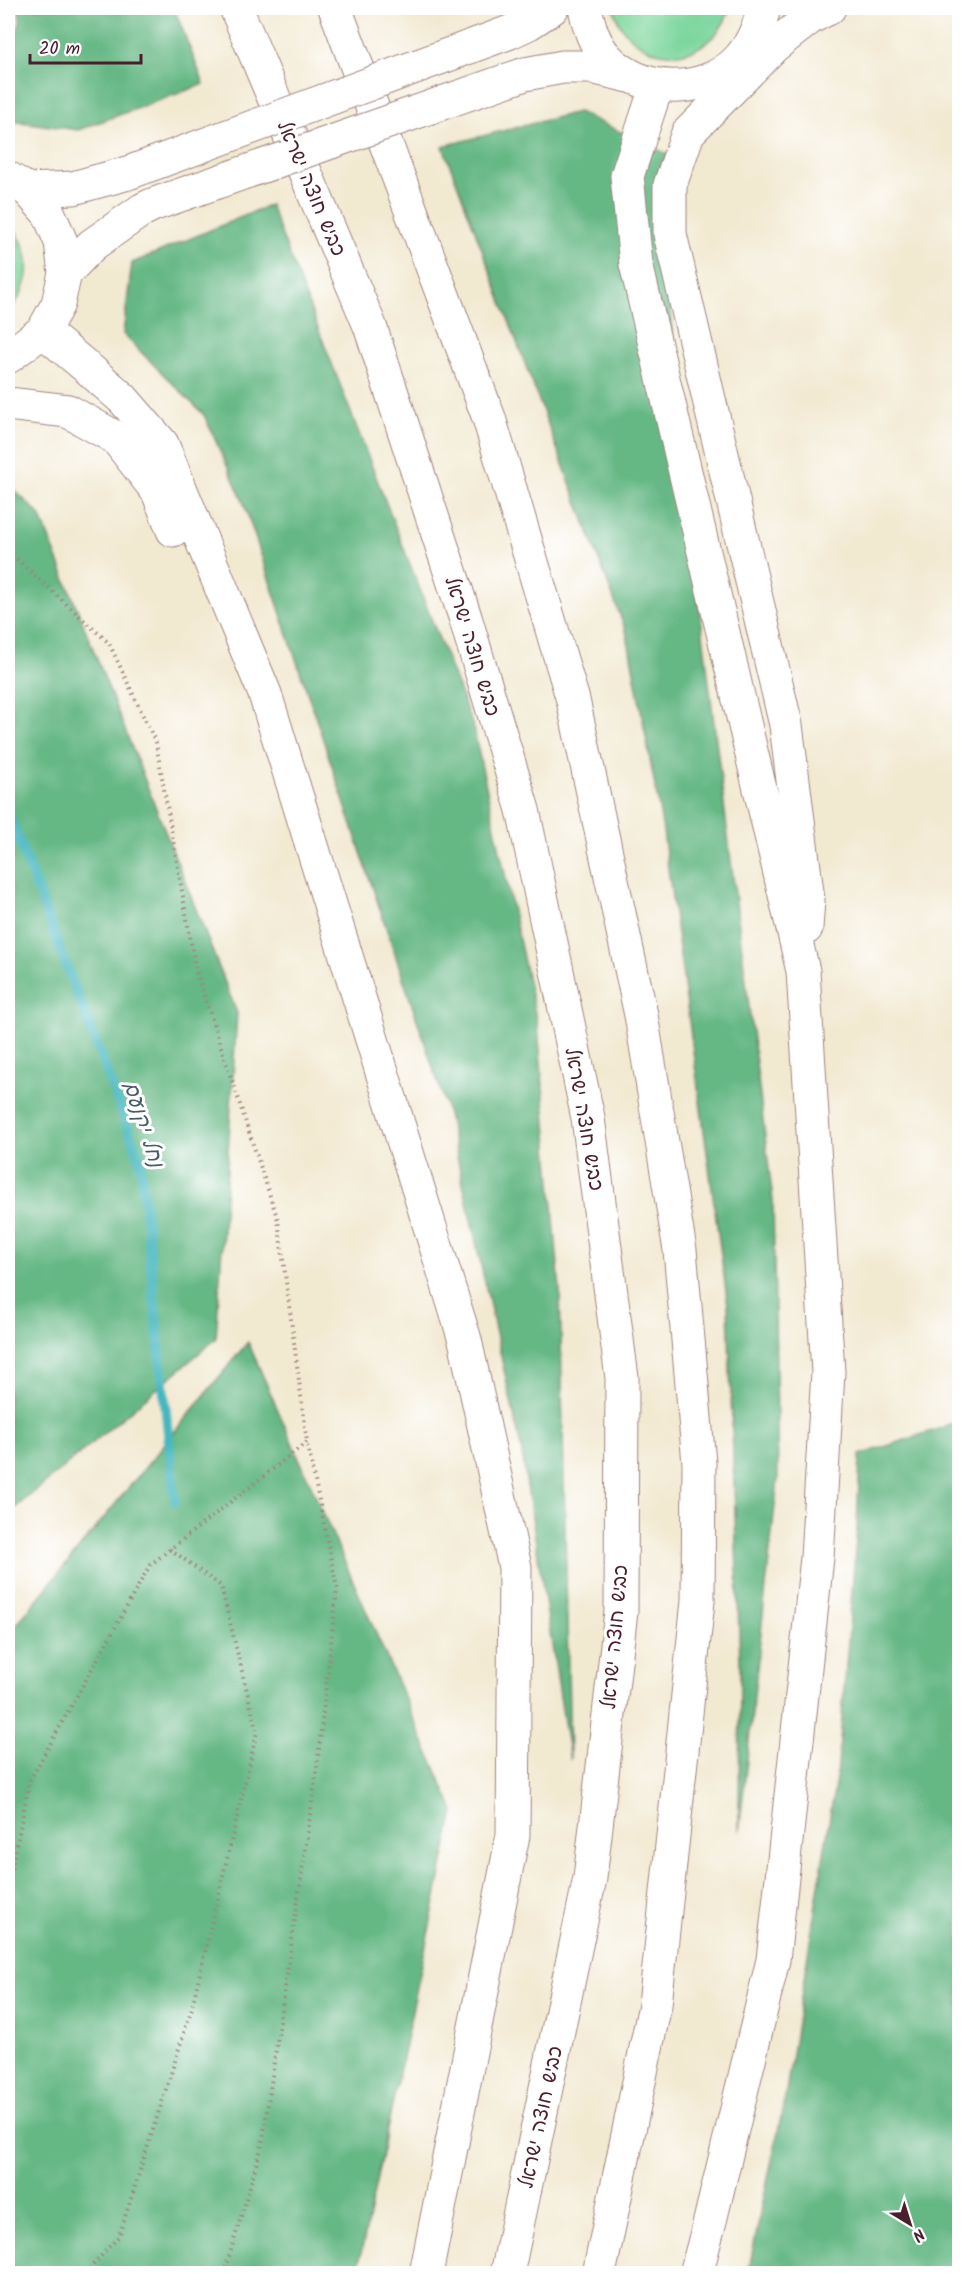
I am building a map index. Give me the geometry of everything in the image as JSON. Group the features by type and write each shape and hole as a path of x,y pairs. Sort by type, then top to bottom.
{"main road":[{"name":"כביש חוצה ישראל","path":"236,8 370,326 465,617 523,810 588,1118 622,1378 621,1611 590,1878 507,2274"},
{"path":"335,8 489,418 573,700 641,1015 680,1250 699,1463 699,1600 655,2005 599,2274"},
{"path":"18,184 73,188 128,173 510,32 552,8"},
{"path":"585,8 591,33 607,58 644,81"},
{"path":"64,273 92,245 152,205 525,74 563,67 591,67 644,81 686,86 714,78 737,61 759,22 786,8"},
{"path":"696,2274 773,1960 817,1558 828,1372 803,971 808,900 786,725 670,234 670,185 688,134 774,46 811,17 829,8"},
{"path":"644,81 627,177 636,264 803,971"},
{"path":"8,357 43,332 58,304 64,273 61,242 49,214 18,184"},
{"path":"43,332 123,399 162,444 265,694 465,1340 515,1567 513,1835 426,2274"},
{"path":"8,404 68,411 116,438 158,492 177,540 265,694"}],"path":[{"path":"8,551 110,643 156,743 196,971 278,1220 307,1442 336,1588 316,1775 262,2145 224,2274"},
{"path":"8,1886 30,1779 150,1565 307,1442"},
{"path":"85,2274 119,2236 191,2012 256,1732 221,1586 170,1549"}],"green space":[{"path":"19,8 174,8 204,84 78,130 8,120 8,54 20,23"},
{"path":"614,8 730,8 723,24 713,37 688,52 673,54 658,52 643,46 629,36 619,23"},
{"path":"578,112 667,154 666,233 679,440 773,1201 778,1478 739,1832 740,1662 728,1306 662,824 627,634 443,146"},
{"path":"270,205 473,726 538,1027 560,1290 570,1760 521,1447 446,1106 243,501 204,415 123,334 132,263"},
{"path":"8,220 23,244 28,267 23,290 8,314"},
{"path":"8,484 40,515 237,1013 216,1339 8,1514"},
{"path":"248,1342 454,1811 357,2273 8,2273 8,1635"},
{"path":"959,1422 959,2273 748,2273 785,2098 838,1766 857,1528 860,1455"}],"waterway":[{"name":"נחל יקנעם","path":"8,812 140,1160 175,1501"}]}
